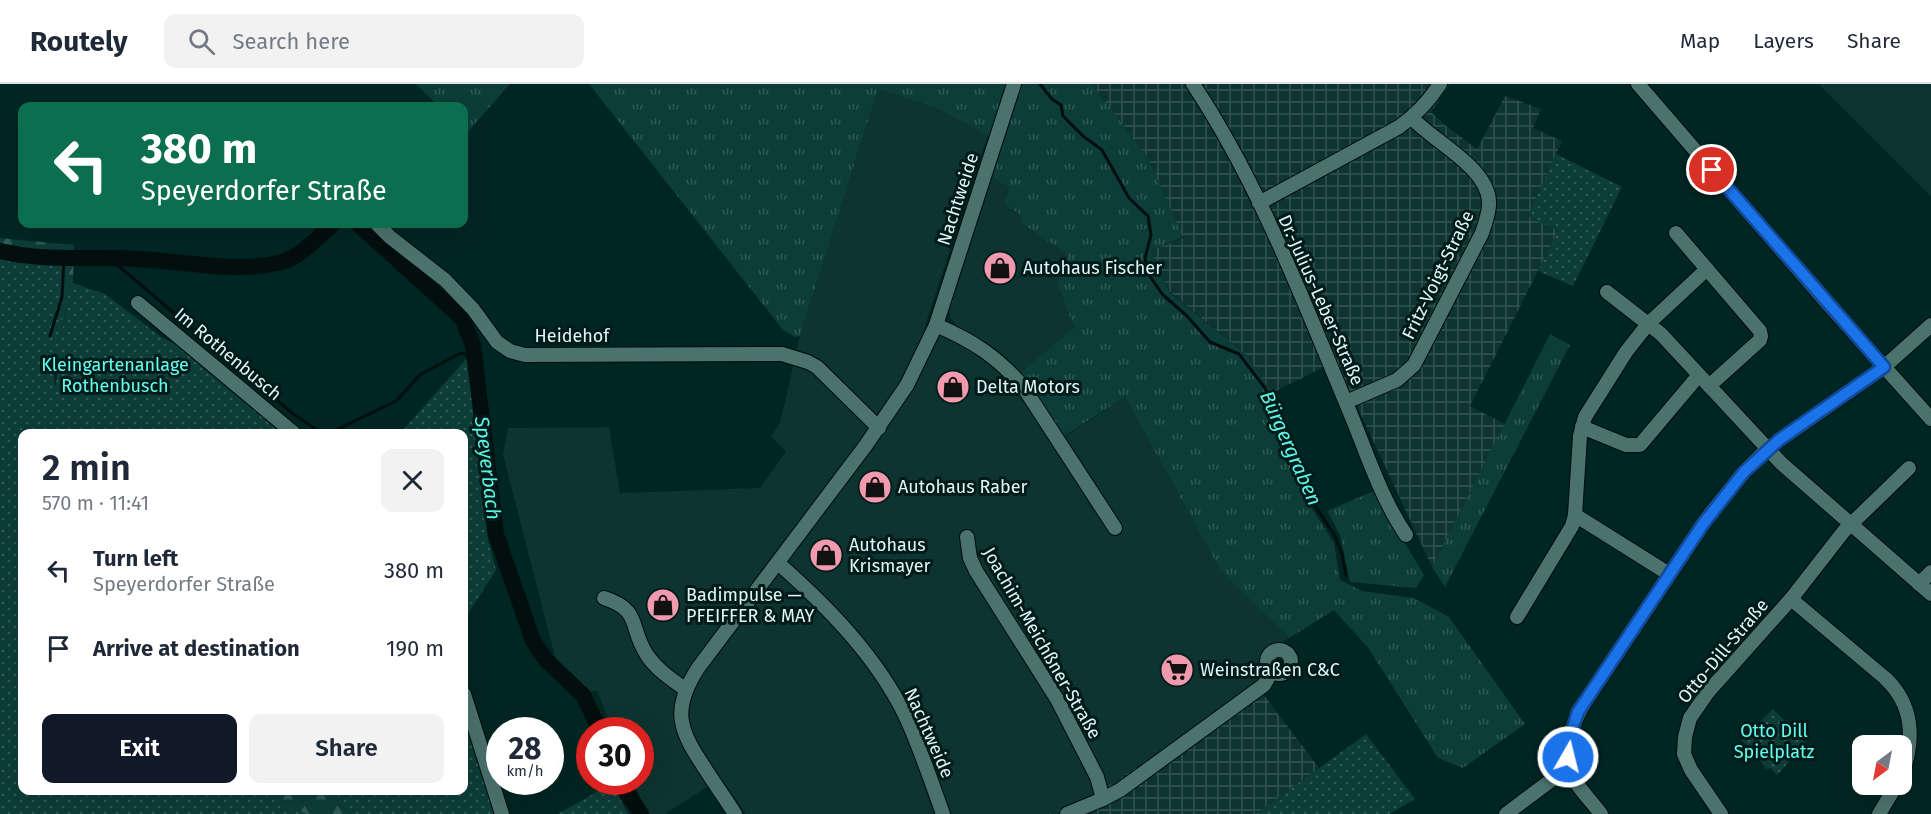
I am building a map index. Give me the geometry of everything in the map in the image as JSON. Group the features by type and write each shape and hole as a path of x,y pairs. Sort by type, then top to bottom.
{"street":[{"name":"Nachtweide","path":"735,814 685,737 681,713 686,689 698,668 879,428 907,385 936,325 1014,84"},
{"name":"Dr.-Julius-Leber-Straße","path":"1193,84 1221,128 1260,203 1389,507 1406,535"},
{"path":"1260,203 1412,118 1426,104 1440,84"},
{"path":"1638,84 1931,419"},
{"name":"Fritz-Voigt-Straße","path":"1346,402 1398,380 1414,365 1487,219 1488,195 1481,178 1412,118"},
{"name":"Heidehof","path":"380,228 445,280 473,309 497,342 510,351 525,355 782,354 817,367 879,428"},
{"path":"1676,233 1761,336 1760,340 1709,386"},
{"path":"1517,617 1569,533 1575,515 1582,427 1585,417 1626,352 1648,324 1707,270"},
{"path":"1607,291 1661,334 1767,450 1931,594"},
{"name":"Im Rothenbusch","path":"138,303 289,429"},
{"path":"936,325 986,351 1012,374 1024,388 1115,528"},
{"path":"1601,814 1579,785 1569,767 1571,733 1578,712 1669,574 1723,497 1767,450 1884,367 1931,325"},
{"path":"1582,427 1626,445 1641,445 1699,375"},
{"name":"Otto-Dill-Straße","path":"1721,814 1687,762 1684,747 1687,727 1702,700 1791,599 1851,524 1909,468"},
{"path":"1575,515 1669,574"},
{"name":"Joachim-Meichßner-Straße","path":"967,537 970,558 976,571 1058,699 1097,777 1103,799"},
{"name":"Nachtweide","path":"778,563 818,602 875,665 910,727 943,814"},
{"path":"1920,584 1931,573"},
{"path":"604,598 618,603 630,614 647,654 669,677 686,689"},
{"path":"1791,599 1885,678 1896,690 1906,709 1911,735"},
{"path":"1067,814 1120,790 1264,685 1272,671"},
{"path":"468,707 502,814"},
{"path":"1506,814 1569,767"},
{"path":"1882,813 1891,795"}],"shaded area":[{"path":"1092,84 1450,84 1431,112 1477,149 1505,96 1541,109 1533,128 1562,141 1528,216 1558,231 1470,406 1505,424 1432,567 1336,361 1272,393 1246,355 1170,292 1150,251 1183,238 1148,158"},
{"path":"1819,84 1931,84 1931,196"},
{"path":"878,89 934,107 988,135 925,326 977,353 1010,380 1052,445 1125,397 1220,570 1289,638 1266,652 1257,686 1089,799 1048,814 746,814 721,778 665,814 647,814 639,795 654,795 654,717 608,717 597,691 587,692 557,664 503,455 508,428 609,427 620,493 760,488 786,451 771,436 780,423 800,336"},
{"path":"992,178 1010,188 1023,216 1020,222 1068,255 1057,284 1074,327 1020,373 1000,352 959,329 950,317 950,305"},
{"path":"1257,686 1319,768 1256,814 1048,814 1089,799"}],"green space":[{"path":"416,84 510,84 468,132 468,102 434,102"},
{"path":"589,84 1006,84 989,136 934,107 878,89 800,336 795,337 783,330"},
{"path":"1022,84 1092,84 1148,158 1183,237 1150,251 1170,293 1246,355 1272,393 1288,429 1283,431 1308,502 1334,543 1340,580 1362,591 1414,598 1449,617 1525,724 1463,768 1438,758 1369,649 1334,610 1289,638 1220,570 1125,397 1064,436 1020,373 1074,327 1057,284 1068,255 1020,222 1022,216 1004,203 1010,188 992,178"},
{"path":"1556,154 1622,187 1573,286 1538,271 1558,231 1528,216"},
{"path":"0,238 74,245 73,283 65,314 59,361 25,354 0,305"},
{"name":"Kleingartenanlage Rothenbusch","path":"0,251 49,251 71,278 63,300 61,340 68,297 73,283 105,294 161,337 186,349 282,429 18,429 18,795 277,795 278,803 307,814 0,814","holes":["60,350 56,385 52,361"]},
{"path":"1550,334 1570,345 1445,587 1432,567"},
{"path":"468,357 487,535 496,570 468,614 468,429 404,429"},
{"path":"1374,491 1424,575 1416,588 1350,582 1340,535 1327,511"},
{"name":"Otto Dill Spielplatz","path":"1773,709 1806,743 1777,775 1771,768 1766,769 1741,740"},
{"path":"468,718 486,774 486,795 493,795 499,814 352,814 326,795 468,795"},
{"path":"1366,734 1415,799 1389,814 1256,814"},
{"path":"168,795 326,795 352,814 178,814"},
{"path":"591,795 618,795 628,814 558,814"}],"waterway":[{"name":"Bürgergraben","path":"1040,84 1052,99 1061,105 1063,116 1083,136 1102,150 1129,198 1148,216 1151,235 1145,258 1149,275 1163,295 1186,315 1210,342 1239,354 1265,388 1288,434 1308,495 1335,536 1342,554 1346,576"},
{"name":"Speyerbach","path":"0,251 51,258 120,258 225,267 261,266 286,261 307,247 328,228"},
{"name":"Speyerbach","path":"362,228 462,318 473,345 496,534 533,641 546,660 583,695 594,717"},
{"path":"108,257 292,413 316,429"},
{"path":"50,336 62,297 64,259"},
{"path":"338,429 396,401 421,374 461,353 474,357"},
{"name":"Speyerbach","path":"629,795 641,814"}],"place":[{"name":"Autohaus Fischer","path":"1000,268"},
{"name":"Delta Motors","path":"953,387"},
{"name":"Autohaus Raber","path":"875,487"},
{"name":"Autohaus Krismayer","path":"826,555"},
{"name":"Badimpulse — PFEIFFER & MAY","path":"663,605"},
{"name":"Weinstraßen C&C","path":"1177,670"}],"route":[{"path":"1568,757 1571,733 1578,712 1658,590 1723,497 1767,450 1884,367 1712,170"}]}
